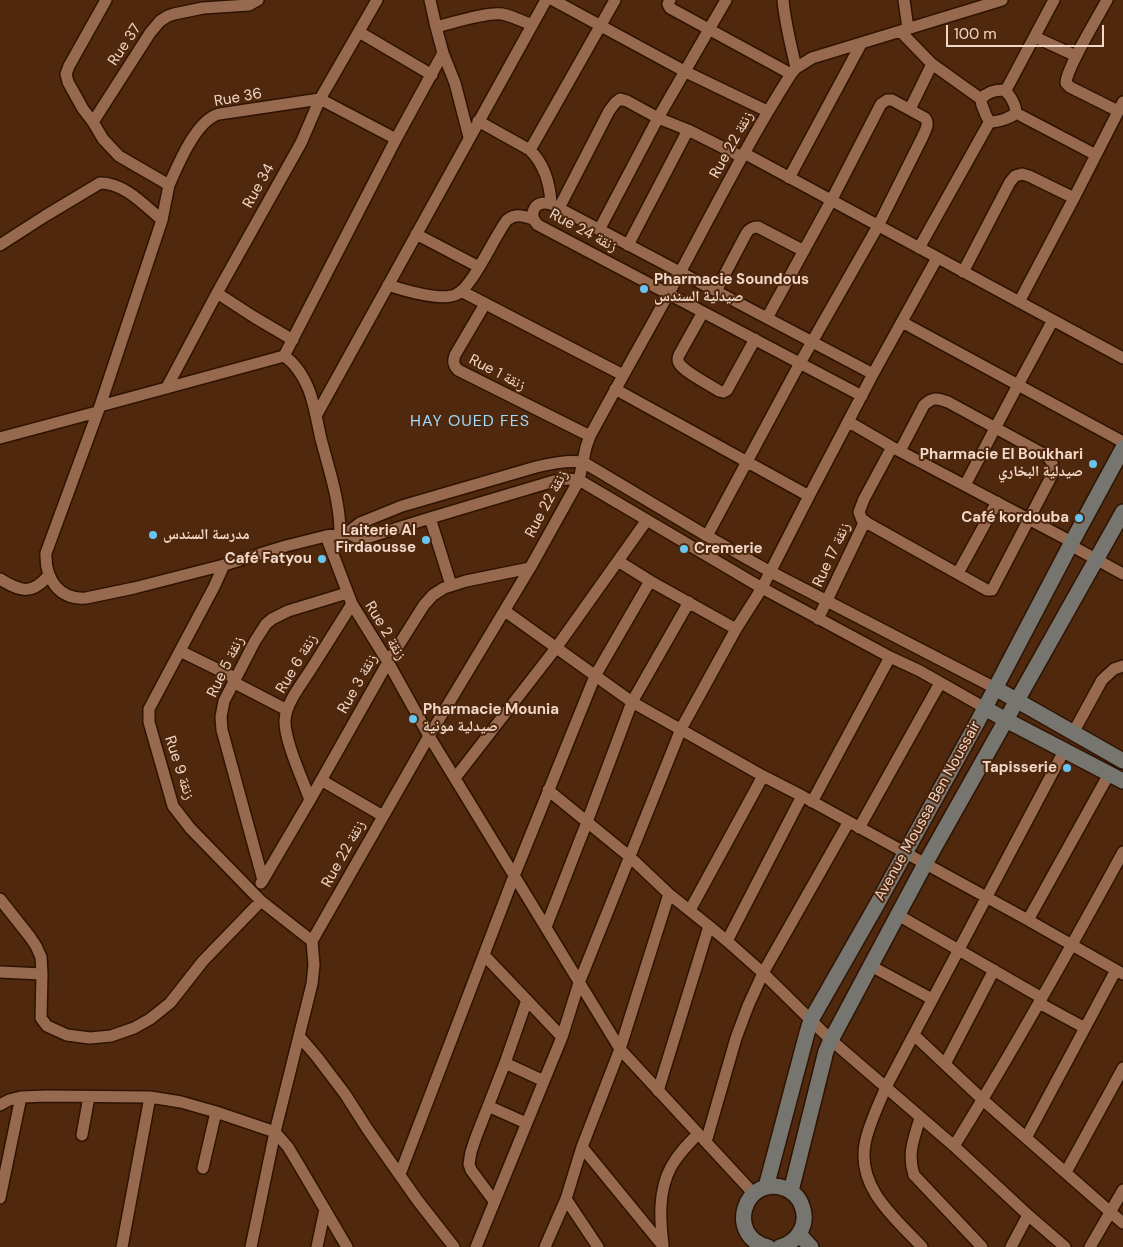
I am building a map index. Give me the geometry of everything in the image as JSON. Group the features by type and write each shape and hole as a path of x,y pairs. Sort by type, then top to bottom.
{"street":[{"path":"106,0 69,66 66,74 68,82 102,139 119,156 169,185"},
{"name":"Rue 37","path":"93,122 150,33 160,21 168,16 205,4 249,5 258,0"},
{"name":"Rue 34","path":"167,387 301,143 320,99 377,0"},
{"path":"430,0 436,27 455,83 469,137"},
{"path":"317,414 546,0"},
{"path":"553,0 686,72 767,111"},
{"path":"530,150 615,0"},
{"path":"670,0 668,4 670,8 794,71"},
{"path":"600,230 658,118 726,0"},
{"path":"783,0 794,71"},
{"path":"904,0 904,30 932,64 981,99 982,107 990,121 998,121 1016,113"},
{"path":"794,71 812,58 1002,0"},
{"path":"1006,90 1054,0"},
{"path":"1019,302 1121,106 1067,85 1066,79 1076,56 1107,0"},
{"path":"436,27 478,16 500,14 532,25"},
{"path":"359,32 432,75"},
{"path":"1034,37 1076,56"},
{"path":"790,178 861,44"},
{"path":"0,438 167,387 284,356 396,139 444,54"},
{"path":"910,109 932,64"},
{"name":"Rue 22 زنقة","path":"312,941 429,736 530,568 579,480 590,436 767,111 794,71"},
{"path":"981,99 996,91 1006,90"},
{"path":"1006,90 1014,104 1016,113"},
{"path":"320,99 396,139"},
{"name":"Rue 36","path":"49,575 46,565 46,554 99,409 162,220 169,185 186,150 201,126 210,117 219,114 320,99"},
{"path":"555,206 609,111 620,99 627,100 658,118 790,178 1123,358"},
{"path":"707,536 800,363 878,226 927,125 925,118 892,100 887,100 881,104 768,318"},
{"path":"1016,113 1096,155"},
{"path":"478,121 530,150 537,157 547,177 555,206"},
{"path":"919,248 990,121"},
{"path":"628,245 688,130"},
{"path":"963,272 1010,182 1015,176 1022,174 1029,176 1074,198"},
{"path":"0,245 100,183 110,183 121,188 162,220"},
{"name":"Rue 24 زنقة","path":"862,396 538,225 533,219 534,209 537,205 546,202 555,206 873,374"},
{"path":"388,285 417,293 444,296 457,294 472,278 507,220 514,216 533,219"},
{"path":"716,291 746,234 754,227 758,227 804,251"},
{"path":"416,234 479,267"},
{"path":"476,1247 562,1037 579,983 681,729 736,629 762,588 769,571 873,374 937,258"},
{"path":"461,291 623,375"},
{"path":"217,293 293,340"},
{"name":"Rue 1 زنقة","path":"485,304 456,355 454,362 456,368 590,436"},
{"path":"703,312 678,360 679,364 689,372 719,392 727,390 755,339"},
{"path":"965,485 1053,320"},
{"path":"902,322 1123,442"},
{"path":"284,356 289,359 309,390 317,414 343,533"},
{"path":"615,389 809,496"},
{"name":"Rue 17 زنقة","path":"818,619 863,520 860,512 864,499 924,405 930,399 938,398 995,428"},
{"path":"849,422 1029,519 1123,574"},
{"path":"863,520 988,590 992,590 1054,468 1052,461 1047,456 995,428"},
{"name":"Avenue Moussa Ben Noussair","path":"747,1241 743,1217 746,1204 760,1190 811,1020 985,708 1123,448"},
{"path":"0,579 15,587 26,590 37,586 49,575 61,592 79,598 86,598 134,588 224,565 286,546 343,533 360,523 402,506 536,466 572,460 583,462 769,571 995,688 1123,761"},
{"path":"343,533 358,538 366,538 554,481 566,479 579,480 762,588 890,657 920,671 1006,720 1123,782"},
{"path":"958,573 997,502"},
{"name":"Avenue Moussa Ben Noussair","path":"791,1191 826,1051 831,1040 925,864 1123,512"},
{"path":"430,518 452,585"},
{"path":"454,778 556,648 647,520"},
{"name":"Rue 2 زنقة","path":"326,536 352,604 388,662 454,778 620,1049 702,1138 760,1190"},
{"path":"618,561 736,629"},
{"name":"Rue 9 زنقة","path":"224,565 149,710 149,722 173,806 190,828 258,898 312,941"},
{"name":"Rue 3 زنقة","path":"263,880 388,662 433,594 444,588 466,581 530,568"},
{"path":"400,1174 514,876 595,676 650,580"},
{"name":"Rue 5 زنقة","path":"263,880 222,730 221,717 224,701 260,632 272,619 288,611 347,593"},
{"path":"546,927 588,822 632,702 689,602"},
{"name":"Rue 6 زنقة","path":"310,800 290,747 285,720 287,710 352,604"},
{"path":"505,610 632,702 1121,973 1085,1028 1026,1138"},
{"path":"180,651 287,710"},
{"path":"727,941 890,657"},
{"path":"1073,733 1102,680 1114,669 1123,666"},
{"path":"860,828 940,683"},
{"path":"922,1247 880,1202 867,1176 863,1160 865,1143 886,1086 1064,751"},
{"path":"1028,920 1109,774"},
{"path":"690,910 763,776"},
{"path":"321,780 383,816"},
{"path":"548,790 630,857 669,894 727,941 763,973 831,1040 954,1146 1065,1247"},
{"path":"663,1247 660,1203 670,1169 680,1153 702,1138 736,1038 763,973 848,823"},
{"path":"954,1146 983,1100 1123,852"},
{"path":"0,899 36,946 41,957 41,1018 47,1026 67,1035 90,1038 111,1036 134,1028 150,1019 170,1003 202,961 258,898 263,880"},
{"path":"545,1247 566,1199 582,1147 620,1049 669,894"},
{"path":"898,915 994,970 1085,1028"},
{"path":"658,1091 709,926"},
{"path":"251,1247 275,1132 312,984 314,966 312,941"},
{"path":"484,955 562,1037"},
{"path":"871,966 932,999"},
{"path":"945,1064 994,970"},
{"path":"0,972 42,974"},
{"path":"494,1201 471,1170 469,1164 476,1136 505,1063 527,1000"},
{"path":"914,1035 983,1100 1123,1223"},
{"path":"299,1036 345,1094 418,1201 454,1247"},
{"path":"505,1063 544,1080"},
{"path":"1066,1172 1123,1068"},
{"path":"0,1198 21,1097"},
{"path":"0,1105 8,1100 21,1097 150,1097 181,1102 275,1132 288,1147 347,1247"},
{"path":"82,1135 89,1097"},
{"path":"122,1247 150,1097"},
{"path":"488,1106 526,1123"},
{"path":"203,1168 216,1112"},
{"path":"920,1118 910,1149 914,1175 982,1247"},
{"path":"582,1147 663,1247"},
{"path":"760,1190 779,1186 791,1191 802,1203 805,1219 803,1227 800,1234 785,1246"},
{"path":"1090,1247 1123,1190"},
{"path":"566,1199 598,1247"},
{"path":"317,1247 325,1209"},
{"path":"1011,1247 1028,1215"},
{"path":"800,1234 811,1247"},
{"path":"747,1241 768,1247"}],"place":[{"name":"Pharmacie Soundous صيدلية السندس","path":"644,289"},
{"name":"Pharmacie El Boukhari صيدلية البخاري","path":"1093,464"},
{"name":"Café kordouba","path":"1079,518"},
{"name":"مدرسة السندس","path":"153,535"},
{"name":"Laiterie Al Firdaousse","path":"426,540"},
{"name":"Cremerie","path":"684,549"},
{"name":"Café Fatyou","path":"322,559"},
{"name":"Pharmacie Mounia صيدلية مونية","path":"413,719"},
{"name":"Tapisserie","path":"1067,768"}],"district":[{"name":"HAY OUED FES","path":"470,422"}]}
